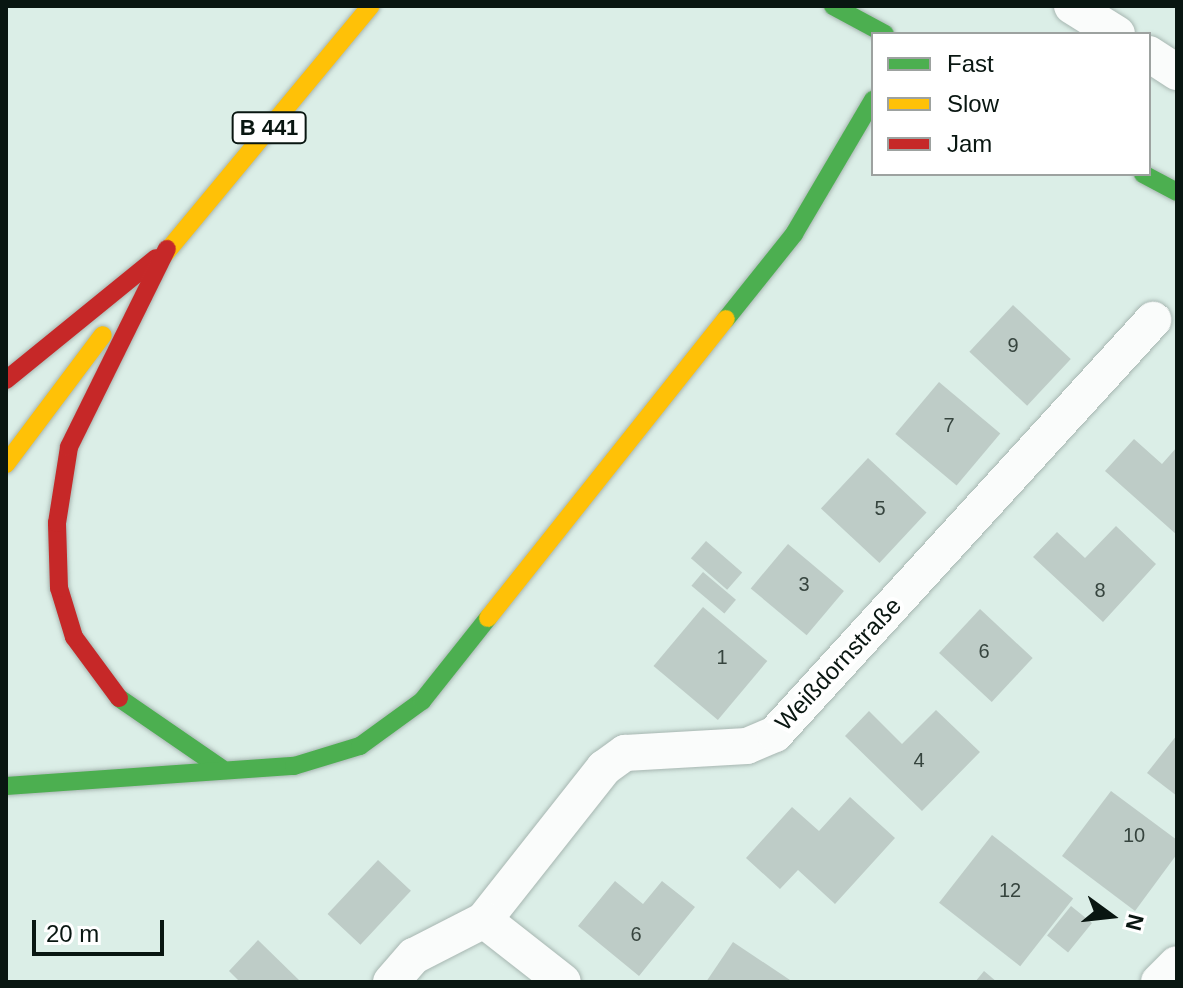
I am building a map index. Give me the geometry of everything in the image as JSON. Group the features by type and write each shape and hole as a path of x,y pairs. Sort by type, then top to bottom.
{"main road":[{"name":"B 441","path":"6,464 167,249 371,6"},
{"path":"833,6 881,32"},
{"path":"6,786 221,768 294,766 360,746 422,701 794,234 871,103"},
{"path":"1147,176 1177,192"},
{"path":"6,380 167,249"},
{"path":"167,249 69,447 57,523 59,588 74,637 111,692 221,768"}],"street":[{"path":"1072,6 1114,32"},
{"path":"1151,55 1177,72"},
{"name":"Weißdornstraße","path":"484,920 604,768 625,753 747,746 775,734 1153,320"},
{"path":"391,982 414,956 484,920 563,982"},
{"path":"1159,982 1177,964"}],"building":[{"path":"1013,305 1071,359 1027,406 969,352"},
{"path":"939,382 1000,433 957,486 895,434"},
{"path":"1134,439 1162,464 1177,447 1177,535 1105,471"},
{"path":"868,458 927,513 879,563 821,508"},
{"path":"1116,526 1156,564 1103,622 1033,557 1057,532 1085,558"},
{"path":"706,541 742,572 727,590 691,558"},
{"path":"788,544 844,591 807,635 751,588"},
{"path":"703,572 736,600 724,613 691,586"},
{"path":"703,607 767,661 718,720 654,666"},
{"path":"980,609 1033,658 992,702 939,653"},
{"path":"936,710 980,752 922,811 845,736 869,711 902,744"},
{"path":"1177,735 1177,796 1147,773"},
{"path":"1111,791 1177,840 1177,854 1135,911 1062,856"},
{"path":"850,797 895,838 835,904 798,870 780,889 746,858 792,807 819,831"},
{"path":"992,835 1073,898 1020,966 939,903"},
{"path":"378,860 411,891 360,945 328,914"},
{"path":"615,881 643,904 662,881 695,907 639,976 578,926"},
{"path":"1071,906 1092,923 1068,953 1047,936"},
{"path":"258,940 301,982 240,982 229,971"},
{"path":"733,942 793,982 706,982"},
{"path":"984,971 997,982 975,982"}],"traffic: fast":[{"path":"833,6 881,32"},
{"path":"726,319 794,234 871,103"},
{"path":"1147,176 1177,192"},
{"path":"6,786 294,766 360,746 422,701 488,618"},
{"path":"119,698 221,768"}],"traffic: slow":[{"path":"149,273 371,6"},
{"path":"488,618 726,319"},
{"path":"6,464 103,335"}],"traffic: jam":[{"path":"119,698 74,637 59,588 57,523 69,447 167,249"},
{"path":"6,380 156,258"}]}
